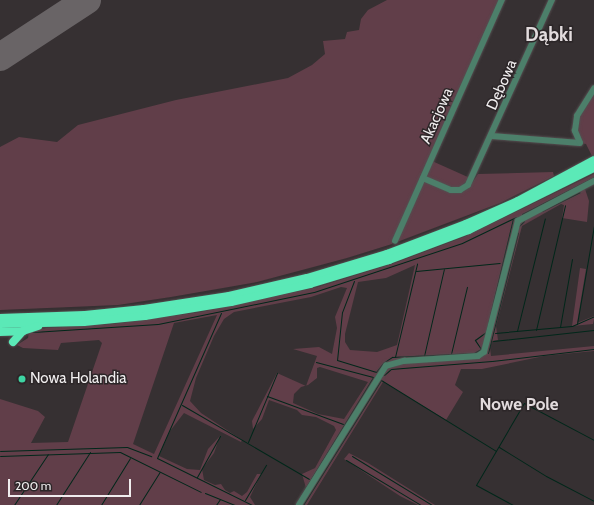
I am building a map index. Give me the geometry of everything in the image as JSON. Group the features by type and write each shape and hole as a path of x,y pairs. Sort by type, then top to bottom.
{"highway":[{"path":"0,318 144,309 249,292 326,273 407,247 466,224 543,188 594,160"},
{"path":"0,324 116,319 203,307 336,277 469,230 594,168"},
{"path":"0,332 23,331 51,323"},
{"path":"0,332 6,335 11,342 23,331"}],"street":[{"name":"Akacjowa","path":"395,241 502,0"},
{"name":"Dębowa","path":"423,178 451,190 464,188 472,180 552,0"},
{"path":"492,136 580,143 575,131 578,116 594,89"},
{"path":"299,505 384,367 398,361 478,356 484,352 518,221 594,180"}],"shaded area":[{"path":"387,0 500,0 392,244 347,258 257,282 171,297 118,305 0,310 0,147 19,137 57,142 78,125 176,100 288,78 312,65 325,54 323,41 345,39 347,32 359,30 361,19 368,10"},
{"path":"594,93 594,155 592,156 586,144 580,143 578,131 580,116"},
{"path":"432,161 470,178 460,187 454,188 425,177"},
{"path":"553,172 554,176 500,203 397,242 424,180 458,193 469,188 478,174"},
{"path":"594,174 594,181 584,186 589,201 587,222 562,218 564,205 561,204 522,226 496,326 498,340 492,341 490,348 491,356 594,346 594,351 544,356 482,369 461,369 455,385 463,392 446,420 383,382 307,505 295,505 306,488 302,474 315,468 336,430 334,426 316,417 302,415 297,410 269,400 262,419 253,429 252,421 277,373 305,386 301,387 294,394 293,403 318,414 344,419 368,382 320,367 317,368 317,378 306,386 317,356 293,349 319,347 332,354 337,328 335,317 347,288 341,287 311,297 234,312 224,319 214,336 196,378 190,401 201,413 242,440 241,442 184,413 170,431 159,456 187,469 200,470 208,449 220,436 214,453 202,469 204,480 215,485 221,484 225,490 230,493 234,491 242,496 247,492 257,474 261,474 250,497 255,505 0,505 0,399 38,411 45,417 31,443 68,442 102,343 99,340 61,343 58,350 23,348 17,345 28,338 29,332 46,328 113,324 201,312 318,287 395,263 464,237","holes":["415,265 397,345 377,352 350,350 345,342 345,334 358,282 386,278","217,315 154,454 133,444 174,323"]},
{"path":"580,268 586,269 577,323 594,316 594,319 593,324 572,326"},
{"path":"349,453 368,463 435,505 418,505 400,496 344,459"}],"waterway":[{"path":"522,214 594,177"},
{"path":"542,211 580,192"},
{"path":"536,330 565,205"},
{"path":"33,332 158,324 314,292 462,243 516,217"},
{"path":"517,331 545,218"},
{"path":"354,281 342,312 337,360 376,372 383,363 392,357 474,353 481,349 475,340 486,332 513,219"},
{"path":"519,226 524,221"},
{"path":"577,324 594,226"},
{"path":"488,353 518,233"},
{"path":"560,327 572,259"},
{"path":"416,271 500,263"},
{"path":"395,357 417,264"},
{"path":"424,356 444,269"},
{"path":"451,354 467,287"},
{"path":"221,313 157,458 252,505"},
{"path":"495,333 572,326 594,316"},
{"path":"493,341 594,330"},
{"path":"384,375 391,369 492,361 594,349"},
{"path":"295,505 373,377 316,362"},
{"path":"248,442 277,373"},
{"path":"303,505 381,380 496,451"},
{"path":"267,396 343,424"},
{"path":"513,505 476,485 524,403 594,440"},
{"path":"182,405 309,479"},
{"path":"197,477 220,436"},
{"path":"0,451 127,447 151,456"},
{"path":"499,447 546,476 594,501"},
{"path":"56,505 90,452"},
{"path":"0,456 120,452 201,492"},
{"path":"14,505 48,454"},
{"path":"352,456 432,505"},
{"path":"101,505 130,458"},
{"path":"346,460 421,505"},
{"path":"245,500 266,465"},
{"path":"139,505 160,472"},
{"path":"205,493 235,505"},
{"path":"216,505 220,499"}],"runway":[{"path":"0,57 87,0"}],"place":[{"name":"Nowa Holandia","path":"22,379"}],"district":[{"name":"Dąbki","path":"549,35"},
{"name":"Nowe Pole","path":"519,405"}]}
